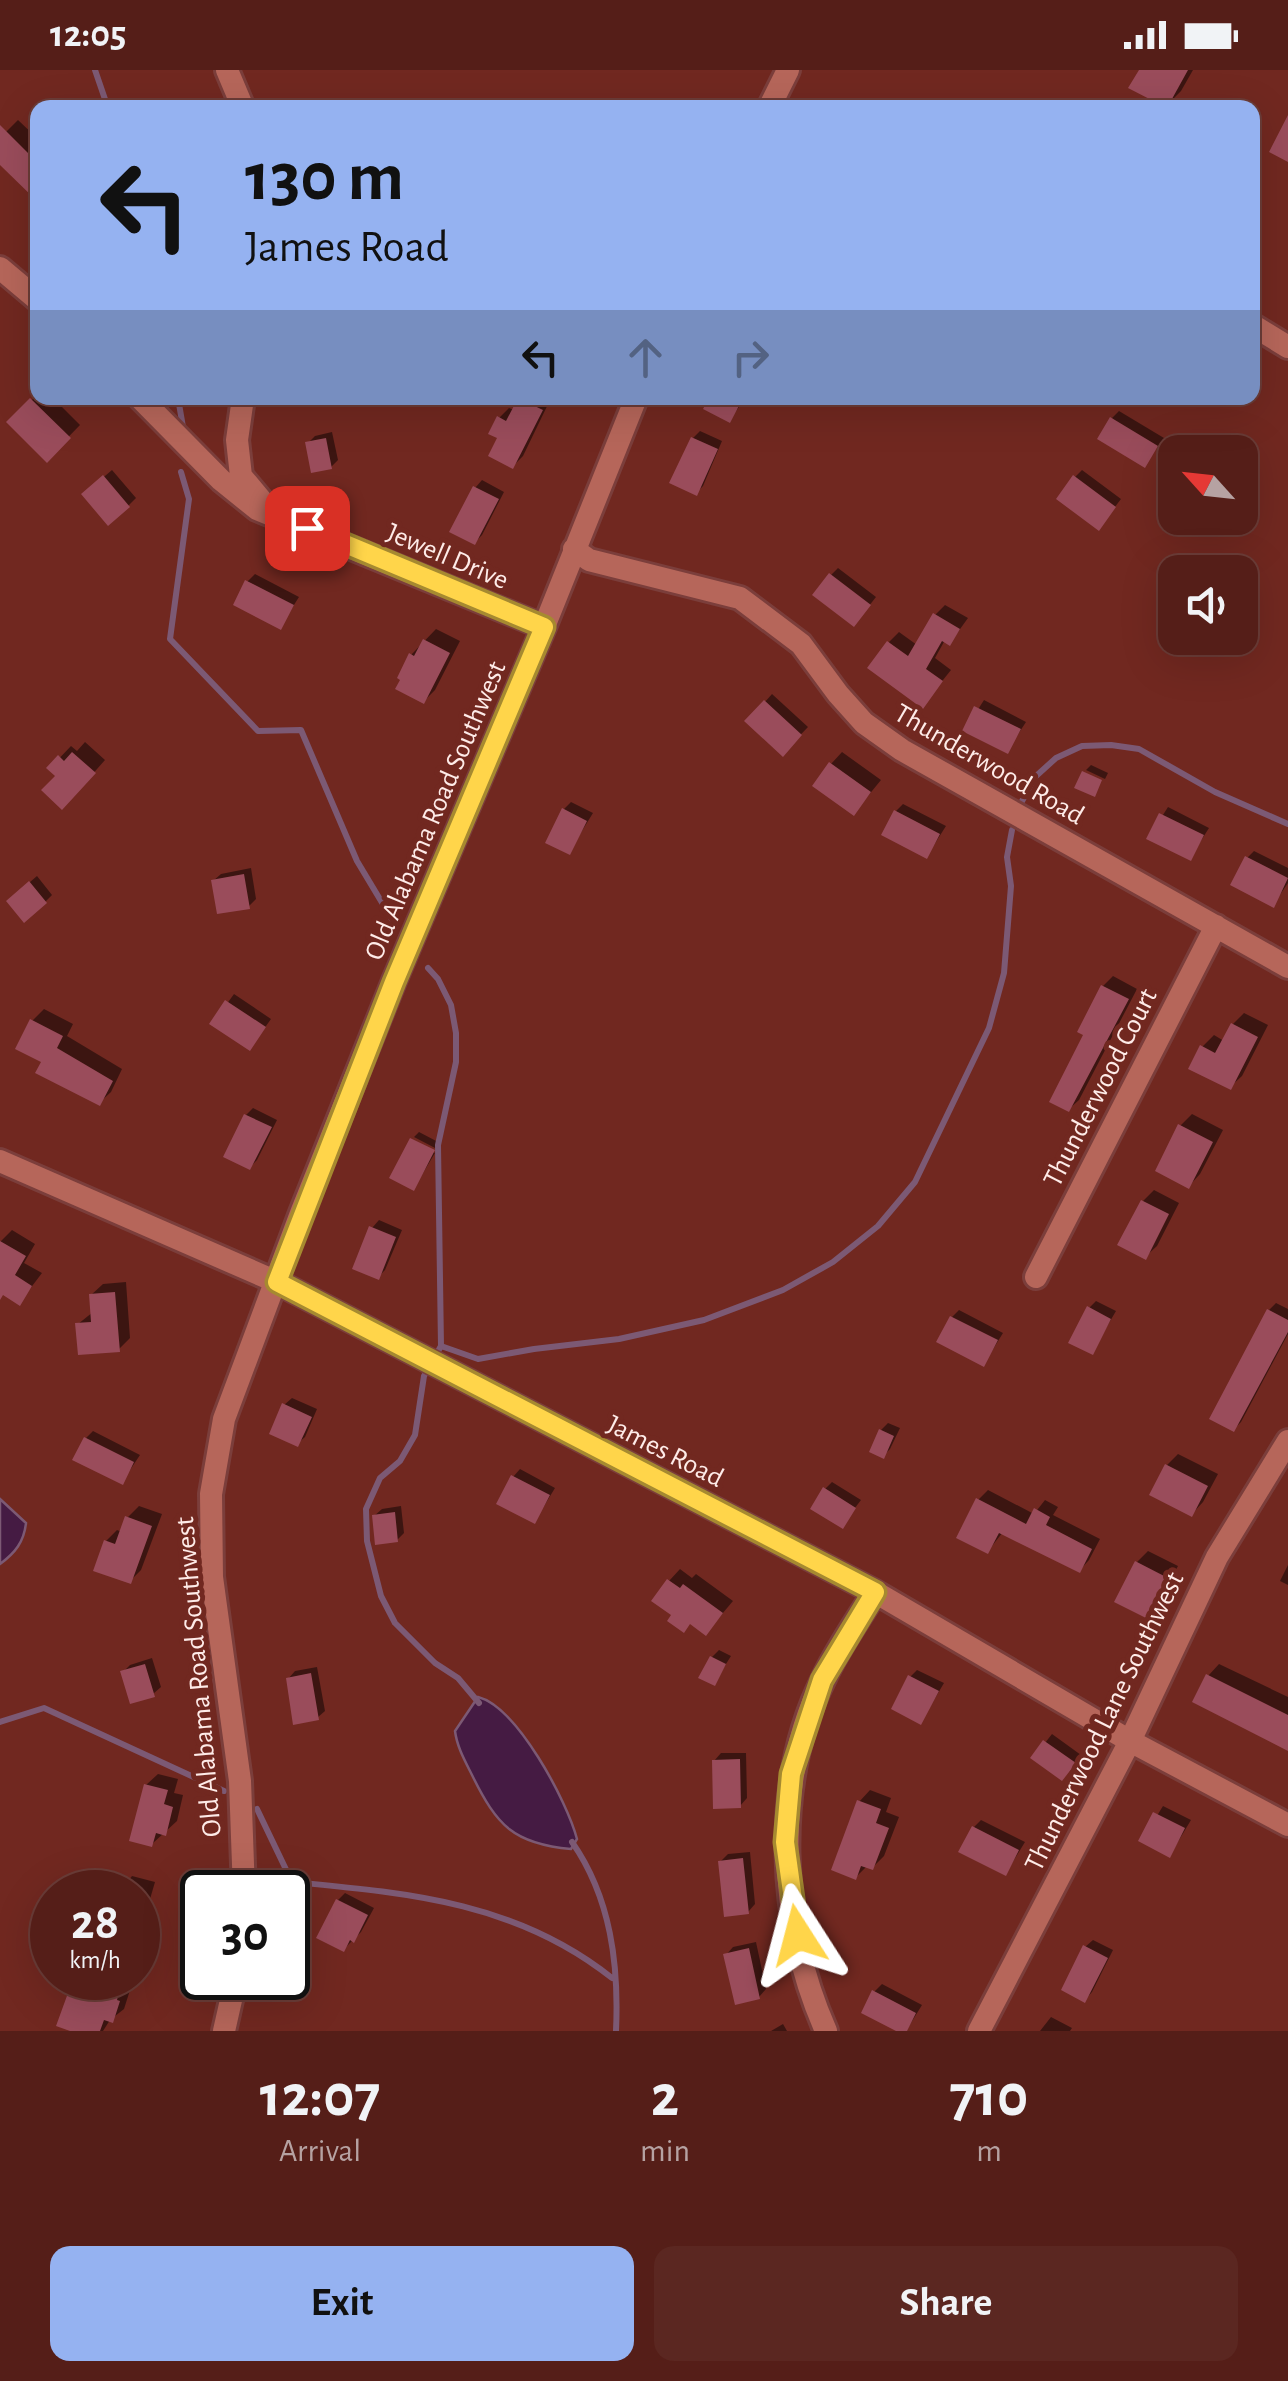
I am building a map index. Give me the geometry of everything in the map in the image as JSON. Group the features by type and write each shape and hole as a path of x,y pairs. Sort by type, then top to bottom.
{"street":[{"path":"228,70 240,100"},
{"path":"772,100 783,72"},
{"path":"0,268 30,293"},
{"path":"1260,330 1288,348"},
{"name":"Jewell Drive","path":"147,405 221,480 257,509 544,627"},
{"path":"241,405 236,440 242,476 273,514"},
{"name":"Old Alabama Road Southwest","path":"243,1870 240,1780 212,1577 211,1494 224,1418 394,982 633,405"},
{"name":"Thunderwood Road","path":"574,549 589,560 740,598 801,644 864,724 902,750 1288,967"},
{"name":"Thunderwood Court","path":"1036,1276 1216,926"},
{"name":"James Road","path":"0,1161 277,1282 875,1592 1130,1741 1288,1825"},
{"name":"Thunderwood Lane Southwest","path":"978,2031 1130,1741 1217,1557 1288,1441"},
{"path":"826,2031 808,1980 792,1902 785,1842 791,1774 822,1680 875,1592"},
{"path":"224,2031 231,2000"}],"shaded area":[{"path":"0,1499 26,1523 18,1546 0,1564"},
{"path":"478,1697 509,1718 552,1780 577,1839 571,1849 521,1837 499,1820 481,1793 455,1731"}],"building":[{"path":"1139,70 1188,70 1171,100 1151,100 1128,88"},
{"path":"1288,115 1288,162 1269,152"},
{"path":"0,125 30,155 30,194 0,165"},
{"path":"30,398 30,405 37,405 71,438 47,463 6,422"},
{"path":"514,405 533,405 543,410 513,469 488,456 497,438 488,434 497,416 506,421"},
{"path":"705,405 739,405 730,423 703,409"},
{"path":"1110,417 1158,446 1145,468 1097,439"},
{"path":"691,437 718,449 697,496 669,483"},
{"path":"326,438 332,469 311,473 305,442"},
{"path":"103,475 130,507 108,526 81,494"},
{"path":"1073,475 1116,507 1099,531 1056,499"},
{"path":"473,486 499,499 475,545 449,532"},
{"path":"829,573 871,605 854,627 812,595"},
{"path":"245,580 294,605 281,630 233,605"},
{"path":"933,613 960,629 950,646 942,641 926,669 943,681 923,709 867,668 887,641 908,656"},
{"path":"423,639 450,653 424,704 395,689 409,653 414,656"},
{"path":"764,700 802,735 783,757 744,721"},
{"path":"974,706 1021,729 1008,754 962,731"},
{"path":"72,752 96,773 62,810 41,790 55,776 46,768 58,755 64,761"},
{"path":"829,762 871,792 854,816 812,786"},
{"path":"1082,771 1102,780 1095,797 1074,788"},
{"path":"562,808 587,821 570,855 545,843"},
{"path":"894,810 940,834 927,859 881,835"},
{"path":"1159,813 1204,835 1191,861 1146,839"},
{"path":"1245,856 1288,878 1274,908 1230,885"},
{"path":"244,874 250,909 217,914 211,880"},
{"path":"29,881 47,903 24,923 6,901"},
{"path":"1101,985 1129,999 1069,1112 1049,1102 1083,1035 1077,1032"},
{"path":"225,1000 266,1027 250,1051 209,1024"},
{"path":"30,1019 63,1036 57,1048 113,1081 100,1106 35,1073 41,1062 15,1049"},
{"path":"1231,1023 1258,1037 1231,1090 1188,1069 1200,1045 1215,1053"},
{"path":"244,1114 272,1127 250,1170 223,1157"},
{"path":"1178,1124 1213,1142 1189,1189 1155,1171"},
{"path":"410,1138 435,1150 414,1191 389,1178"},
{"path":"1141,1200 1169,1214 1146,1260 1117,1245"},
{"path":"369,1226 396,1237 379,1280 352,1269"},
{"path":"0,1241 26,1256 15,1275 32,1286 20,1306 3,1295 0,1300"},
{"path":"115,1292 120,1352 78,1355 75,1323 91,1322 89,1294"},
{"path":"1087,1306 1111,1319 1093,1355 1068,1343"},
{"path":"1267,1309 1288,1320 1288,1332 1234,1432 1209,1419"},
{"path":"950,1316 998,1340 984,1367 936,1342"},
{"path":"282,1403 312,1417 298,1447 269,1434"},
{"path":"879,1429 894,1436 884,1459 869,1452"},
{"path":"84,1437 134,1462 123,1485 72,1460"},
{"path":"1165,1464 1208,1486 1192,1517 1149,1495"},
{"path":"511,1475 550,1495 535,1524 496,1504"},
{"path":"823,1487 856,1508 843,1529 810,1509"},
{"path":"976,1498 1026,1524 1034,1508 1050,1517 1046,1525 1092,1549 1080,1573 999,1533 988,1554 956,1538"},
{"path":"395,1512 398,1542 375,1545 372,1515"},
{"path":"125,1516 152,1526 131,1584 93,1571 104,1540 115,1544"},
{"path":"1135,1561 1168,1578 1148,1619 1114,1602"},
{"path":"667,1579 680,1588 683,1584 723,1613 706,1636 690,1624 684,1633 667,1621 671,1615 651,1601"},
{"path":"710,1656 726,1664 715,1686 698,1678"},
{"path":"145,1664 155,1697 130,1704 120,1671"},
{"path":"311,1673 319,1720 293,1725 286,1678"},
{"path":"1206,1674 1288,1715 1288,1751 1192,1702"},
{"path":"908,1675 939,1691 921,1725 891,1709"},
{"path":"1043,1740 1076,1763 1062,1781 1030,1758"},
{"path":"740,1759 741,1808 713,1809 712,1760"},
{"path":"144,1784 168,1790 164,1804 173,1807 166,1836 156,1833 152,1847 129,1841"},
{"path":"857,1800 881,1809 876,1823 889,1828 873,1870 861,1866 856,1880 831,1870"},
{"path":"1153,1812 1185,1828 1170,1858 1138,1841"},
{"path":"972,1826 1019,1850 1006,1876 958,1852"},
{"path":"743,1858 749,1914 724,1917 718,1861"},
{"path":"336,1899 368,1915 354,1943 350,1940 344,1952 316,1938"},
{"path":"1083,1945 1108,1958 1085,2003 1061,1990"},
{"path":"749,1948 760,1999 735,2005 723,1954"},
{"path":"872,1990 916,2013 907,2031 896,2031 861,2013"},
{"path":"65,2000 120,2001 113,2023 104,2020 100,2031 70,2031 56,2026"}],"waterway":[{"path":"95,70 105,100"},
{"path":"179,405 183,427"},
{"path":"181,472 189,499 170,639 258,731 301,730 357,861 396,926"},
{"path":"1021,803 1035,777 1056,758 1082,746 1111,745 1139,749 1215,792 1288,824"},
{"path":"441,1346 478,1359 619,1339 704,1320 783,1290 833,1262 878,1226 915,1182 989,1028 1004,973 1011,886 1007,857 1012,830"},
{"path":"428,968 451,1005 456,1033 456,1062 438,1145 441,1346 424,1376 415,1435 400,1461 380,1478 366,1509 367,1541 381,1596 395,1623 435,1663 458,1678 479,1703"},
{"path":"0,1722 44,1708 224,1791"},
{"path":"257,1809 292,1882 419,1897 500,1917 538,1932 612,1978"},
{"path":"572,1842 596,1886 610,1933 616,1981 616,2031"}],"route":[{"path":"307,528 544,627 394,982 277,1282 875,1592 822,1680 791,1774 785,1842 798,1935"}]}
